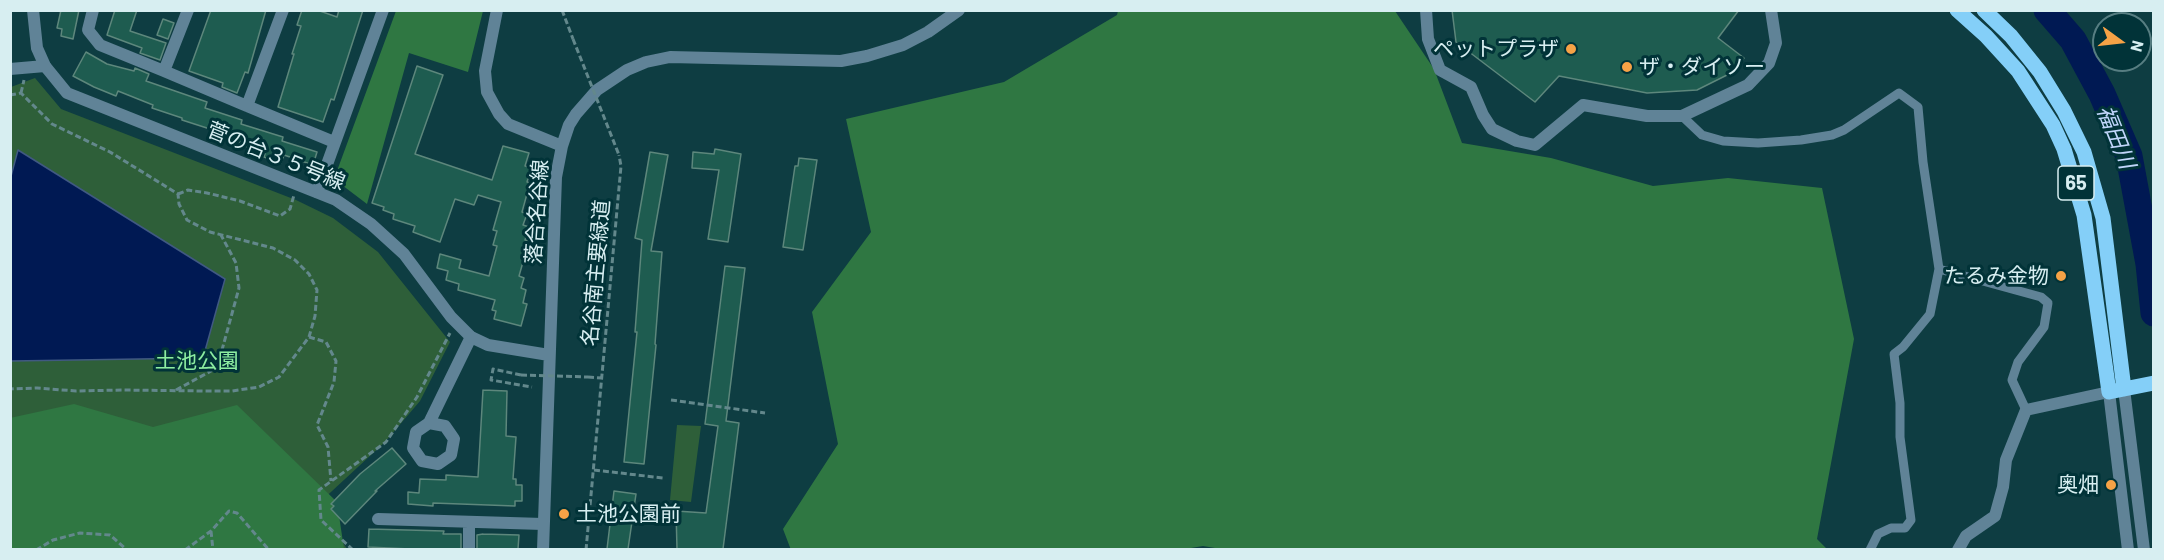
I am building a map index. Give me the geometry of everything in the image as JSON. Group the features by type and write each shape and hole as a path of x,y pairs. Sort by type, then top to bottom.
{"main road":[{"name":"65","path":"1958,10 2018,71 2053,125 2064,149 2079,193 2117,390"},
{"name":"65","path":"1984,10 2011,36 2040,72 2064,111 2084,152 2103,218 2117,390"},
{"path":"2117,390 2148,384"}],"street":[{"name":"菅の台３５号線","path":"33,10 37,48 45,66 67,93 336,200 371,224 404,254 456,323 471,337 488,345 549,356"},
{"path":"93,10 88,30 100,45 334,142"},
{"path":"164,71 188,10"},
{"path":"247,106 283,10"},
{"path":"317,192 383,10"},
{"path":"497,10 485,71 486,92 508,124 562,147"},
{"name":"落合名谷線","path":"543,549 556,177 562,147 576,114 597,90 627,69 646,62 670,57 841,61 903,45 928,32 959,10"},
{"path":"1426,10 1428,39 1440,70 1471,87 1483,116 1492,129 1517,141 1535,145 1583,105 1647,116 1682,116 1748,85 1769,63 1776,43 1771,10"},
{"path":"10,69 45,66"},
{"path":"429,423 471,337"},
{"path":"1958,549 1966,536 1995,516 2003,487 2006,460 2026,410 2117,390"},
{"path":"2117,390 2128,549"},
{"path":"2117,390 2144,549"},
{"path":"378,519 543,524"},
{"path":"470,523 470,549"}],"lane":[{"path":"1682,116 1702,135 1723,141 1758,142 1801,140 1832,135 1844,130 1899,93 1918,107 1923,162 1939,269 1930,314 1903,348 1894,354 1900,403 1900,437 1911,520 1905,528 1891,528 1878,534 1870,549"},
{"path":"1939,269 2041,297 2048,303 2044,327 2018,362 2012,380 2026,410"}],"path":[{"name":"名谷南主要緑道","path":"562,10 619,155 621,166 586,549"},
{"path":"10,95 21,93 52,124 110,152 178,194 187,220 221,235 273,248 295,260 309,274 317,290 315,316 309,337 279,377 260,387 232,391 76,392 37,388 10,389"},
{"path":"178,194 188,190 207,193 240,201 280,216 291,209 297,185"},
{"path":"175,391 211,370 222,350 239,288 236,263 221,235"},
{"path":"351,549 321,520 319,490 386,442 417,398 456,323"},
{"path":"309,337 326,342 336,361 334,382 317,425 328,447 331,481"},
{"path":"532,387 491,380 493,369 521,375 602,378"},
{"path":"671,400 765,413"},
{"path":"594,470 663,478"},
{"path":"185,549 211,531 229,511 237,513 269,549"},
{"path":"211,531 213,549"},
{"path":"36,549 53,540 80,532 110,535 128,549"}],"green space":[{"path":"396,11 483,11 468,72 409,53 367,204 334,179"},
{"path":"1118,11 1395,11 1434,69 1462,143 1551,158 1653,186 1728,178 1822,188 1854,339 1817,539 1827,549 1227,550 1203,546 1179,550 791,550 783,529 838,444 812,312 871,232 846,119 1004,82 1117,15"},
{"name":"土池公園","path":"35,78 61,109 296,200 333,218 378,252 450,342 420,401 385,442 318,504 347,549 11,550 11,87"},
{"path":"74,404 153,427 237,405 337,502 344,549 11,549 10,418"},
{"path":"677,425 701,426 691,502 670,500"}],"shaded area":[{"path":"18,150 225,279 203,358 11,361 10,180"}],"building":[{"path":"61,10 79,10 73,39 61,36 62,29 57,28"},
{"path":"115,10 137,10 130,31 166,43 160,60 140,53 142,48 107,35"},
{"path":"211,10 266,10 248,73 245,72 237,93 222,87 223,83 189,71"},
{"path":"302,10 317,10 337,17 339,10 363,10 334,100 331,99 323,122 278,107 301,26 297,25"},
{"path":"1452,10 1739,10 1718,38 1744,58 1735,71 1697,90 1647,93 1559,76 1535,102 1456,42"},
{"path":"163,19 174,23 168,39 157,35"},
{"path":"86,52 107,64 134,71 135,68 149,74 146,81 207,102 205,108 242,120 241,124 283,137 282,141 317,152 313,165 284,155 281,163 264,157 265,154 239,144 240,142 152,108 153,105 118,91 116,96 94,87 73,76"},
{"path":"417,66 443,75 415,154 492,180 503,146 529,153 525,166 531,168 527,182 530,183 522,212 527,214 523,225 529,227 525,240 529,241 519,276 524,278 521,288 526,290 523,303 527,304 521,326 494,319 496,311 492,310 495,300 458,290 459,284 446,280 448,271 437,268 440,254 461,260 459,268 489,276 497,246 493,245 497,231 493,230 501,202 478,195 474,205 455,199 440,242 413,232 415,226 393,219 394,214 372,203"},
{"path":"715,149 741,154 728,242 708,239 719,170 692,168 693,152 714,154"},
{"path":"650,152 668,155 651,251 662,252 656,345 644,464 624,462 637,332 635,332 642,240 635,238"},
{"path":"799,158 817,160 803,250 783,247 795,166 798,166"},
{"path":"725,266 745,268 726,421 739,423 723,549 677,549 676,511 706,513 718,426 705,424"},
{"path":"483,390 507,391 506,436 516,437 513,479 516,479 516,485 522,485 522,501 515,501 515,506 408,504 408,492 419,493 420,479 446,480 446,475 478,477"},
{"path":"392,448 406,464 375,491 377,491 345,524 331,509 334,506 331,504 360,474"},
{"path":"614,491 636,494 628,549 607,549"},
{"path":"369,529 444,531 443,534 461,534 461,549 368,547"},
{"path":"477,535 519,535 518,549 477,549"}],"waterway":[{"name":"福田川","path":"2047,10 2073,40 2102,94 2129,156 2149,264 2154,313"}],"place":[{"name":"ペットプラザ","path":"1571,49"},
{"name":"ザ・ダイソー","path":"1627,67"},
{"name":"たるみ金物","path":"2061,276"},
{"name":"奥畑","path":"2111,485"},
{"name":"土池公園前","path":"564,514"}]}
